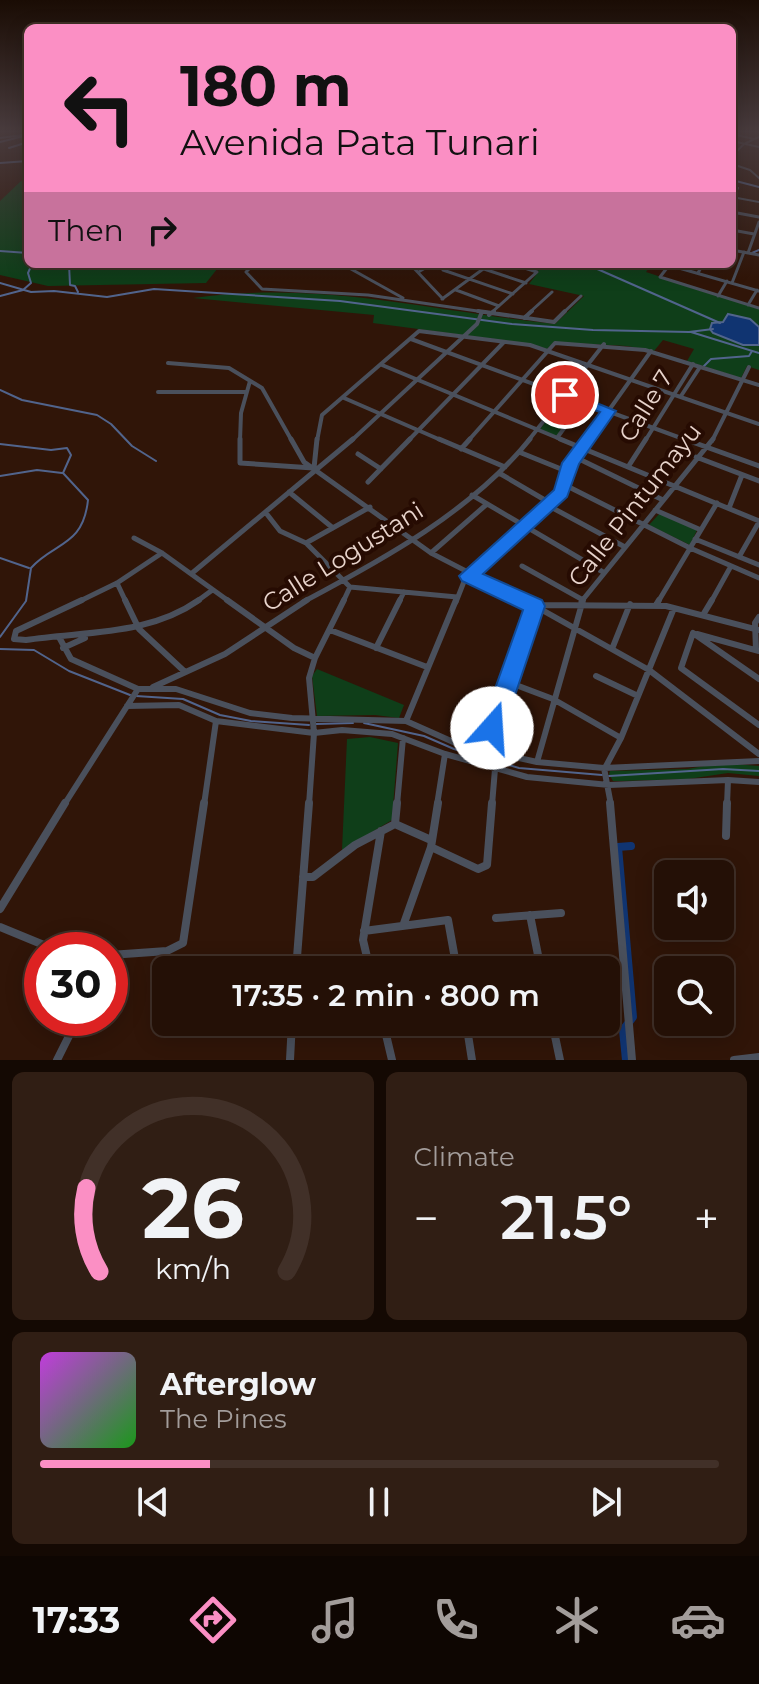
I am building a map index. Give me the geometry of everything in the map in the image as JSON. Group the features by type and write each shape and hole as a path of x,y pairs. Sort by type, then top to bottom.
{"street":[{"path":"736,192 738,188"},
{"path":"736,199 759,202"},
{"path":"718,296 746,253 759,220 736,213"},
{"path":"736,231 754,234"},
{"path":"736,251 759,255"},
{"path":"250,268 246,272 262,289 329,291 554,322 581,296"},
{"path":"349,268 405,300"},
{"path":"416,268 447,307"},
{"path":"420,271 425,268"},
{"path":"481,268 526,283"},
{"path":"489,315 537,272 524,268"},
{"path":"666,268 660,277 759,308"},
{"path":"681,268 758,290 748,305"},
{"path":"698,273 701,268"},
{"path":"442,299 484,269"},
{"path":"443,270 513,294"},
{"path":"456,290 499,306"},
{"path":"523,319 552,292"},
{"path":"191,574 266,513 314,468 347,444 477,324 481,314"},
{"path":"314,468 318,423 322,415 419,331 505,342 547,351 759,424"},
{"path":"411,339 757,465 759,455"},
{"path":"368,482 505,342"},
{"path":"461,449 555,343 604,344 651,351 759,385"},
{"name":"Calle Logustani","path":"151,689 225,654 343,579 378,562 472,495 519,452 604,344"},
{"path":"406,721 468,576 561,493 575,457 651,351"},
{"path":"168,363 229,368 262,388 304,462 468,576 534,605 649,670 759,754"},
{"name":"Calle 7","path":"678,396 693,364"},
{"path":"382,365 759,522 739,557"},
{"name":"Calle 7","path":"628,467 700,366"},
{"name":"Calle Pintumayu","path":"537,762 581,602 706,446 749,367"},
{"path":"250,381 241,413 240,463 314,468"},
{"path":"158,392 246,392"},
{"path":"343,398 505,467"},
{"path":"557,438 584,401"},
{"path":"519,452 567,471"},
{"path":"358,454 381,469"},
{"path":"575,457 663,500"},
{"path":"696,457 759,481"},
{"path":"499,473 625,547"},
{"path":"729,508 742,475"},
{"path":"563,484 690,548 759,578"},
{"path":"289,492 333,528"},
{"path":"472,495 603,572"},
{"path":"656,605 717,503"},
{"path":"431,553 487,504"},
{"path":"306,543 370,507"},
{"path":"655,510 701,530"},
{"path":"266,513 280,531 306,543 350,587 457,597"},
{"path":"134,538 162,553 264,628 315,658"},
{"path":"695,539 759,565"},
{"path":"162,553 117,583 14,635 18,641 93,636 139,629 175,615 211,591"},
{"path":"522,566 581,602"},
{"path":"703,615 731,566"},
{"path":"117,583 139,629 185,672"},
{"path":"297,956 314,733 309,678 315,658 350,587"},
{"path":"376,648 404,592"},
{"path":"534,605 581,602 656,605 757,630"},
{"path":"612,649 630,604"},
{"path":"485,752 534,605"},
{"path":"632,1060 606,776 674,608"},
{"path":"693,633 758,651 759,617"},
{"path":"330,630 427,667"},
{"path":"693,633 759,679"},
{"path":"693,633 681,668 759,725"},
{"path":"63,648 93,636"},
{"path":"59,637 71,659 135,693 151,689 183,690 218,705 250,713 406,721 445,754 527,777 606,776 759,782"},
{"path":"719,651 716,643 721,641"},
{"path":"596,676 638,696"},
{"path":"508,682 553,699 621,738"},
{"path":"0,909 114,722 135,693"},
{"path":"127,706 179,705 216,721 314,733 342,730 403,737 418,734 485,752 606,776 717,761 759,761"},
{"path":"128,954 167,951 183,943 216,721"},
{"path":"395,824 403,737"},
{"path":"403,926 431,844 445,754"},
{"path":"395,824 478,869 487,865 495,769"},
{"path":"726,836 728,780"},
{"path":"303,877 313,877 355,845 395,824"},
{"path":"368,956 364,931 381,831"},
{"path":"496,918 561,913"},
{"path":"530,915 538,956"},
{"path":"364,931 448,920 454,956"},
{"path":"0,927 24,937"},
{"path":"57,1060 69,1036"},
{"path":"290,1060 291,1036"},
{"path":"386,1036 392,1060"},
{"path":"468,1036 472,1060"},
{"path":"555,1036 560,1060"},
{"path":"734,1060 759,1057"}],"green space":[{"path":"24,181 24,268 218,268 206,283 48,286 0,275 0,201"},
{"path":"529,268 649,268 646,272 759,309 759,370 747,366 741,378 687,361 694,349 663,340 654,351 627,346 554,342 547,349 531,344 373,323 374,315 193,298 240,293 330,295 555,324 584,296 529,284 539,271"},
{"path":"564,397 582,402 556,437 540,429"},
{"path":"660,513 697,530 690,545 649,525"},
{"path":"317,669 404,705 399,718 375,715 317,716 312,676"},
{"path":"370,737 398,743 392,820 342,850 347,739"},
{"path":"722,763 759,766 759,776 728,773 688,779 613,781 609,774 610,771 687,769"}],"water":[{"path":"728,314 750,319 759,327 759,345 743,345 713,333 710,329 712,323 723,322"}],"waterway":[{"path":"736,181 759,187"},
{"path":"752,253 759,250"},
{"path":"0,251 24,253"},
{"path":"23,290 31,283 28,273 30,268"},
{"path":"69,268 70,285 75,286 78,292"},
{"path":"595,268 720,323"},
{"path":"0,283 23,290"},
{"path":"23,290 107,297 154,289 340,301 512,324 593,330 689,332 713,329"},
{"path":"0,296 23,290"},
{"path":"691,332 759,353"},
{"path":"704,366 711,359 749,356 752,351"},
{"path":"0,390 22,400 97,415 111,424 132,446 156,461"},
{"path":"0,444 51,450 67,448 71,455 63,473 88,500 85,515 74,535 31,568 26,601 0,637"},
{"path":"0,476 37,470 62,473"},
{"path":"0,558 29,568"},
{"path":"0,649 34,650 69,671 130,695"},
{"path":"136,696 183,699 220,715 251,721 309,725"},
{"path":"316,724 353,723"},
{"path":"364,723 424,736 454,749 519,768 602,775"},
{"path":"609,776 723,769 759,771"},
{"path":"626,1060 623,1030 633,1017 618,847 631,846"}],"route":[{"path":"492,728 535,606 468,576 561,493 571,463 609,411 565,395"}]}
